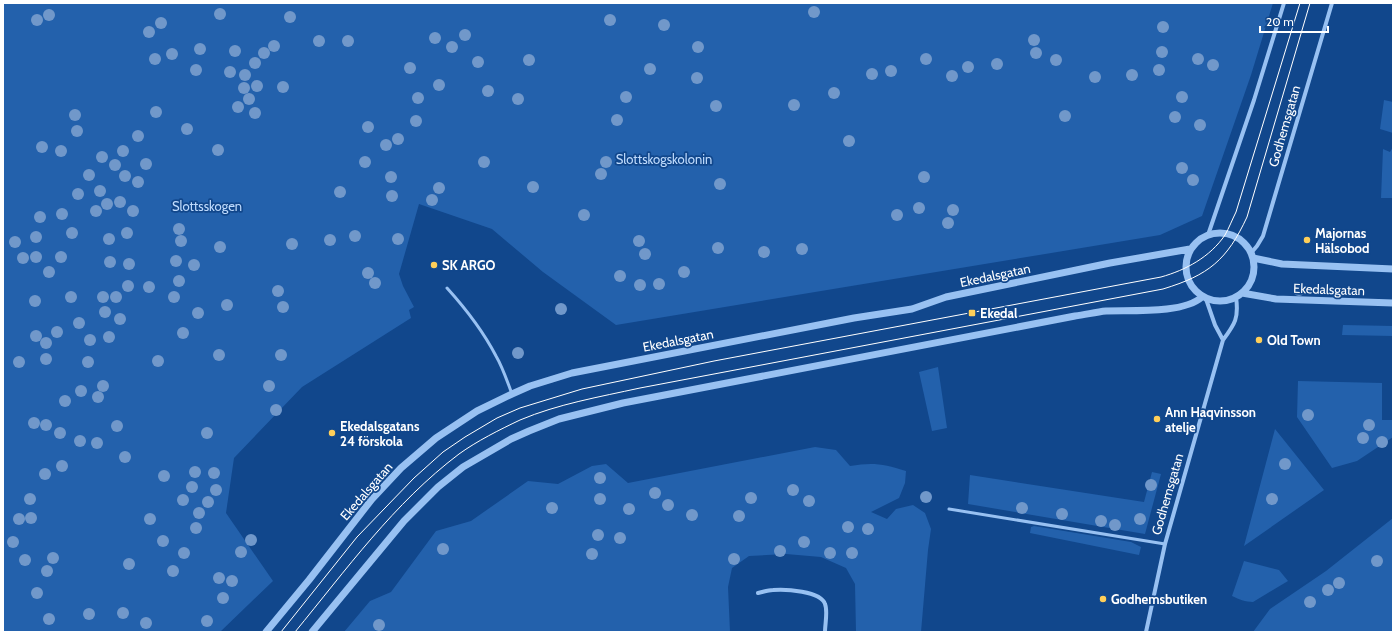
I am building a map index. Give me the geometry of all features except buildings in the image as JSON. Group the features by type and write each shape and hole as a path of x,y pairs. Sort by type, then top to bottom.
{"street":[{"path":"1208,235 1254,100 1284,3"},
{"name":"Godhemsgatan","path":"1252,255 1263,236 1332,3"},
{"path":"1217,233 1232,235 1242,240 1252,255 1254,268 1252,278 1248,286 1239,295 1226,301 1216,301 1204,298 1194,290 1188,281 1185,268 1190,249 1198,240 1208,235 1217,233"},
{"name":"Ekedalsgatan","path":"266,632 309,580 372,499 401,468 442,434 477,411 530,386 572,373 846,320 912,309 946,297 1110,264 1172,254 1190,249"},
{"name":"Ekedalsgatan","path":"1252,255 1282,264 1393,269"},
{"name":"Godhemsgatan","path":"1146,632 1165,544 1223,340 1234,324 1238,310 1239,295"},
{"name":"Ekedalsgatan","path":"1239,295 1276,299 1393,303"},
{"path":"1204,298 1223,340"},
{"path":"312,632 404,521 438,487 463,467 529,430 559,420 623,403 1075,316 1103,312 1167,308 1187,305 1204,298"},
{"path":"758,593 773,590 784,590 816,595 822,599 826,605 825,632"}],"lane":[{"path":"447,288 472,318 488,342 504,373 512,394"},
{"path":"949,509 1165,544"}],"green space":[{"path":"3,3 1273,3 1251,75 1202,216 1160,235 616,325 543,272 492,229 419,204 399,274 403,286 414,307 409,310 411,318 302,387 234,458 226,513 273,581 220,632 3,632"},
{"path":"1384,100 1393,102 1393,133 1380,129"},
{"path":"1393,147 1393,198 1381,198 1383,149 1390,152"},
{"path":"1343,325 1393,326 1393,336 1342,335"},
{"path":"938,367 947,428 932,431 919,372"},
{"path":"1298,381 1382,383 1382,420 1393,420 1393,437 1357,461 1332,468 1297,417"},
{"path":"1275,429 1324,490 1244,546"},
{"path":"815,447 836,450 850,466 878,464 906,471 905,483 899,498 871,512 887,519 896,509 913,505 925,513 931,529 921,632 856,632 855,584 846,568 821,557 786,554 749,556 732,568 728,587 730,632 344,632 370,601 391,592 436,531 471,521 528,481 558,484 592,466 606,464 628,483"},
{"path":"1152,472 1161,474 1145,534 968,504 970,475 1144,502"},
{"path":"1393,518 1393,632 1253,632 1270,609 1326,571"},
{"path":"1034,526 1131,542 1141,547 1139,555 1030,533 1031,527"},
{"path":"1244,561 1279,570 1288,581 1253,602 1234,597 1232,596"}],"tram line":[{"path":"281,632 357,537 414,478 443,452 465,437 497,418 520,408 582,389 714,361 1161,277 1179,271 1197,262 1219,243 1225,235 1236,212 1300,3"},
{"path":"295,632 372,538 435,473 466,449 488,436 534,414 564,405 640,388 1163,289 1179,284 1205,271 1224,255 1240,232 1247,217 1310,3"}],"place":[{"name":"Majornas Hälsobod","path":"1307,240"},
{"name":"SK ARGO","path":"434,265"},
{"name":"Ekedal","path":"972,313"},
{"name":"Old Town","path":"1259,340"},
{"name":"Ann Haqvinsson atelje","path":"1157,419"},
{"name":"Ekedalsgatans 24 förskola","path":"332,433"},
{"name":"Godhemsbutiken","path":"1103,599"}],"park label":[{"name":"Slottskogskolonin","path":"664,159"},
{"name":"Slottsskogen","path":"207,206"}]}
